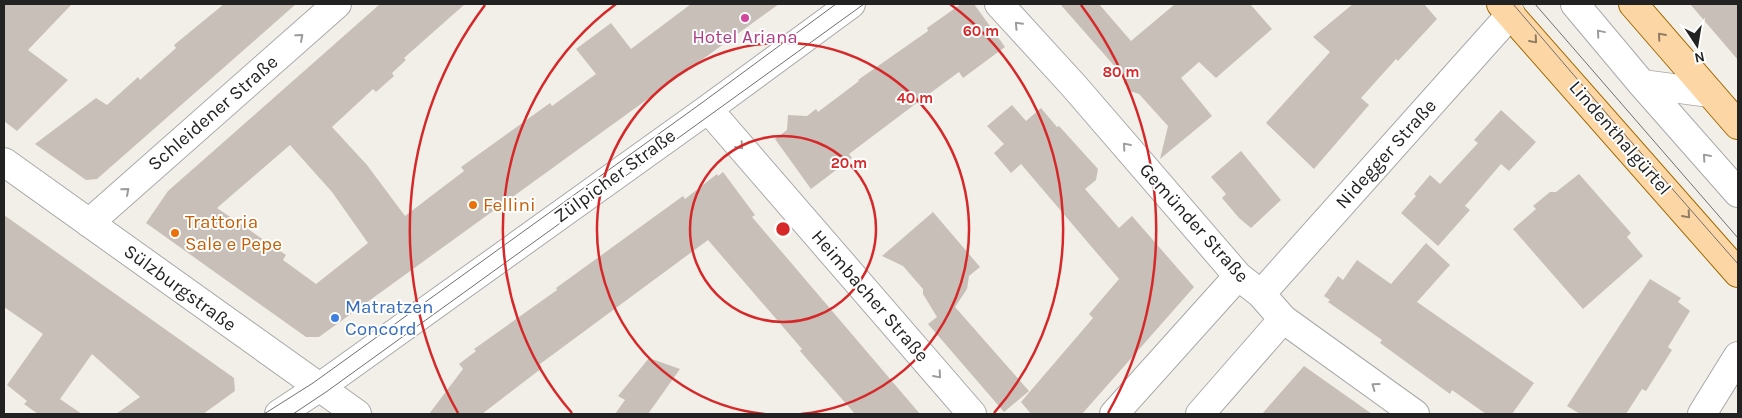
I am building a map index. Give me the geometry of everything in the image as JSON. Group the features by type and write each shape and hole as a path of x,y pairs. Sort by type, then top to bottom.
{"main road":[{"path":"1633,4 1738,125"},
{"name":"Lindenthalgürtel","path":"1506,9 1738,273"}],"street":[{"name":"Schleidener Straße","path":"89,223 337,4"},
{"name":"Zülpicher Straße","path":"279,414 320,387 708,109 851,4"},
{"name":"Gemünder Straße","path":"998,4 1074,86 1238,276 1261,294 1283,319 1415,414"},
{"path":"1575,4 1642,84 1738,193"},
{"name":"Nidegger Straße","path":"1261,294 1506,9"},
{"path":"1642,84 1710,94"},
{"name":"Heimbacher Straße","path":"708,109 972,414"},
{"name":"Sülzburgstraße","path":"4,162 357,414"},
{"path":"1114,414 1238,276"},
{"path":"1200,414 1283,319"},
{"path":"1702,414 1738,356"}],"building":[{"path":"4,4 72,4 28,50 68,80 17,131 4,121"},
{"path":"224,4 296,4 97,179 86,180 35,144 96,98 107,105 138,77 140,80 176,48 174,45"},
{"path":"380,4 465,4 404,58 406,60 392,73 394,76 376,92 373,89 332,127 367,165 405,216 464,171 461,167 550,103 552,106 596,74 576,49 611,23 631,49 691,4 779,4 319,337 306,337 146,223 168,191","holes":["290,145 332,192 368,243 316,284 283,260 286,255 217,208"]},
{"path":"961,4 974,4 1005,47 963,78 959,72 918,102 849,154 852,158 811,189 775,139 787,130 788,115 807,116 816,109 818,112 858,80 928,31 927,28"},
{"path":"1060,4 1099,4 1131,41 1175,4 1250,4 1272,29 1216,78 1199,62 1181,78 1212,116 1160,159 1168,126 1139,94 1130,91 1124,83 1125,78"},
{"path":"1353,4 1424,4 1437,19 1398,61 1396,59 1361,98 1369,105 1314,169 1266,123 1330,52 1313,37"},
{"path":"1690,4 1738,4 1738,60"},
{"path":"1012,105 1026,121 1041,108 1057,127 1059,126 1098,169 1096,180 1085,189 1119,228 1132,216 1194,287 1082,414 1031,414 1021,402 1093,318 1089,314 1119,279 1021,164 1011,173 994,153 1004,144 987,126"},
{"path":"1501,110 1536,142 1509,171 1501,164 1465,206 1470,210 1438,246 1401,213 1416,196 1414,194 1430,175 1440,184 1478,143 1474,140"},
{"path":"1241,151 1281,200 1251,228 1239,218 1222,198 1226,194 1211,177"},
{"path":"723,172 755,215 752,217 920,414 855,414 708,240 540,364 542,368 482,414 429,414 463,369 459,364 476,351 474,349 683,196 685,199 717,174 718,176"},
{"path":"1579,174 1631,233 1627,237 1643,256 1583,309 1513,229 1536,209 1533,206 1550,192 1556,192"},
{"path":"933,212 980,267 969,276 967,289 955,307 1029,391 1004,412 928,324 937,317 923,294 923,289 903,266 882,256"},
{"path":"4,215 234,378 235,391 203,414 116,414 140,397 92,354 60,399 82,414 38,414 24,404 27,401 7,385 43,334 4,307"},
{"path":"1426,243 1450,265 1417,302 1534,383 1512,414 1486,414 1452,390 1450,394 1380,343 1382,340 1328,302 1330,300 1324,296 1338,276 1343,280 1357,260 1391,284"},
{"path":"1650,279 1681,298 1678,302 1690,311 1668,347 1672,350 1646,391 1642,389 1626,414 1580,414 1567,406"},
{"path":"649,358 680,369 648,414 615,414 625,400 618,396"},
{"path":"1304,366 1372,414 1262,414"}],"tram line":[{"path":"264,414 313,383 836,4"},
{"path":"293,414 864,4"},
{"path":"1513,4 1738,264"},
{"path":"1535,4 1738,238"}],"place":[{"name":"Hotel Ariana","path":"745,18"},
{"name":"Fellini","path":"473,205"},
{"name":"Trattoria Sale e Pepe","path":"175,233"},
{"name":"Matratzen Concord","path":"335,318"}]}
